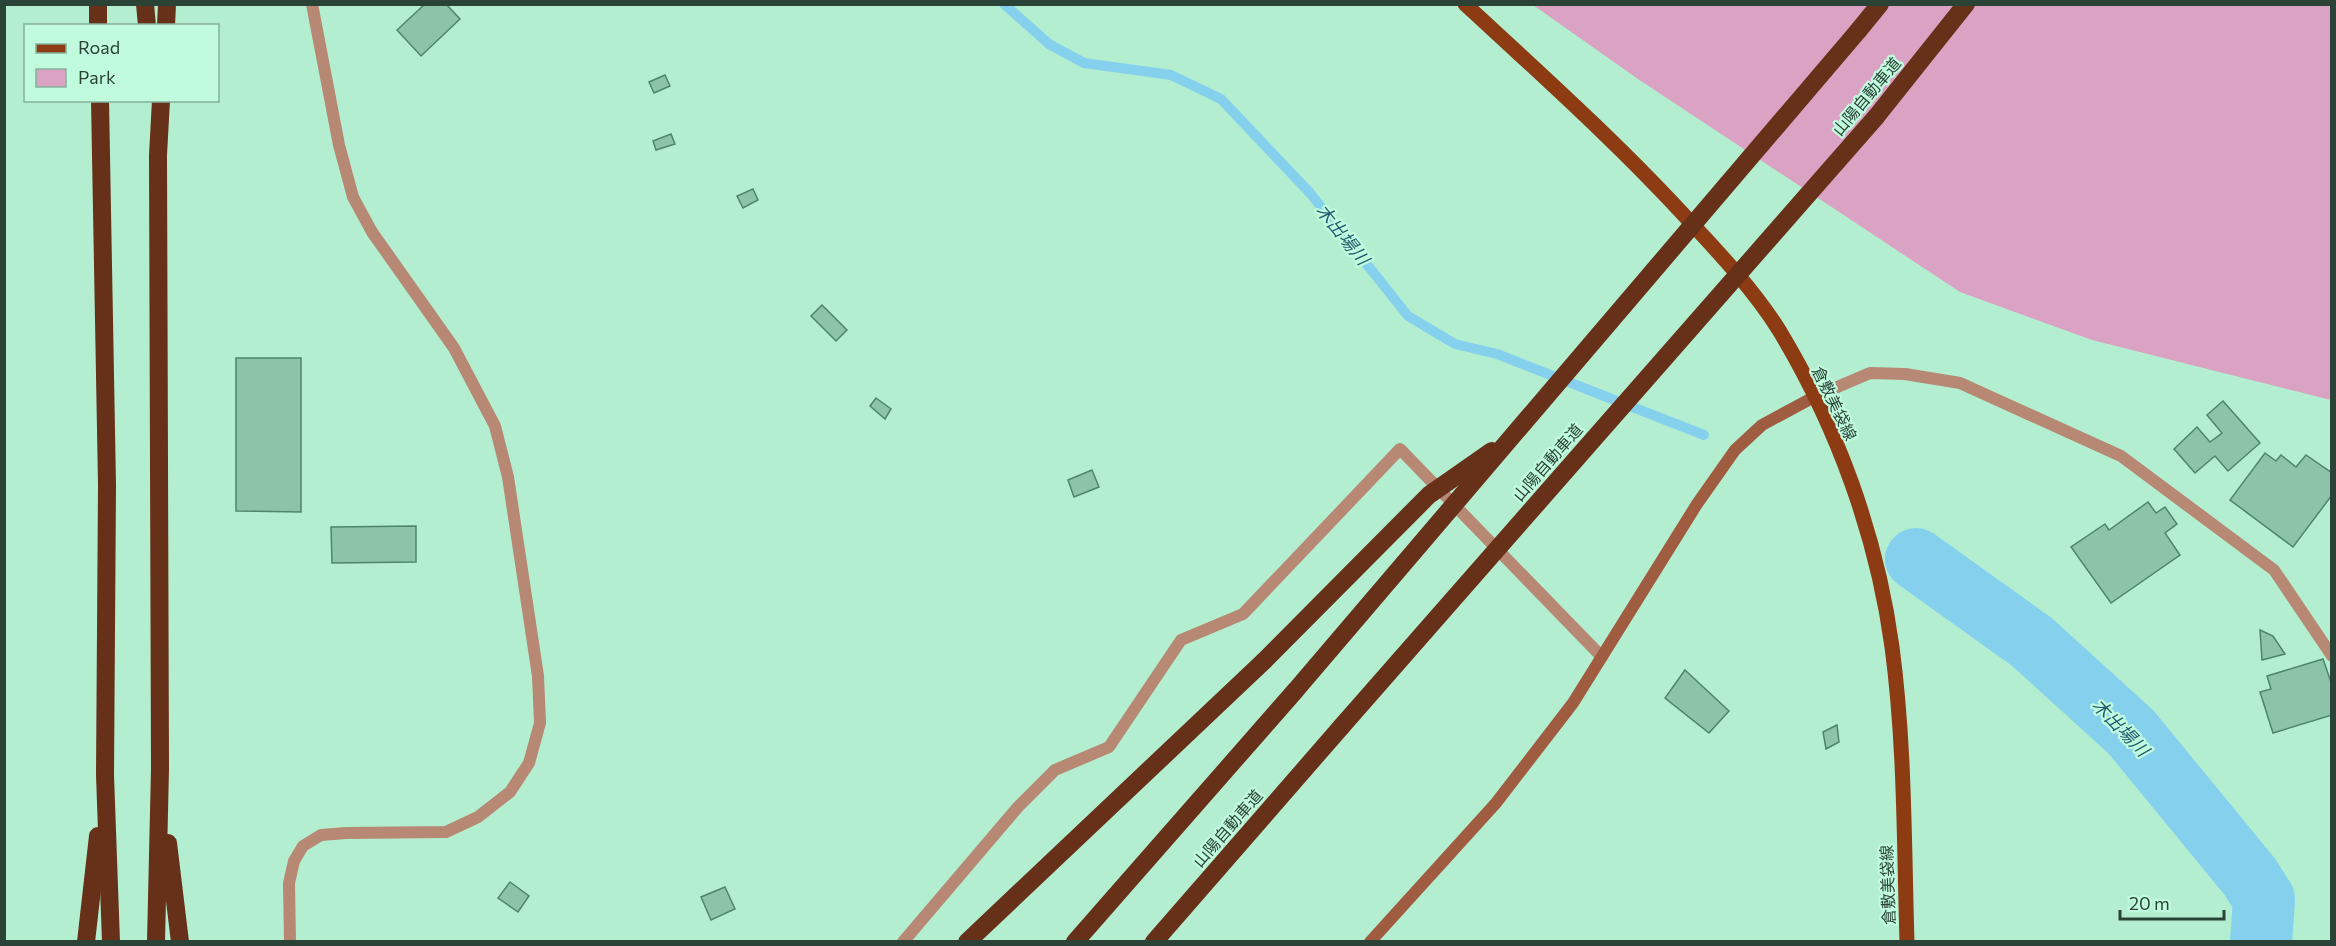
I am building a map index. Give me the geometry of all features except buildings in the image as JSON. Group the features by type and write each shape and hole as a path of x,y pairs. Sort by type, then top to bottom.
{"highway":[{"path":"98,4 98,24"},
{"path":"145,4 147,24"},
{"path":"166,24 167,4"},
{"path":"1075,942 1295,691 1880,4"},
{"name":"山陽自動車道","path":"1154,942 1876,117 1966,4"},
{"path":"100,102 108,485 105,775 111,942"},
{"path":"154,102 158,155"},
{"path":"156,942 160,769 158,155 161,102"},
{"path":"967,942 1264,661 1429,495 1512,437"},
{"path":"160,769 180,942"},
{"path":"86,942 105,775"}],"main road":[{"name":"倉敷美袋線","path":"1465,4 1654,182 1725,260 1778,329 1815,397 1849,473 1872,551 1892,646 1899,734 1907,942"}],"street":[{"path":"290,942 289,883 294,861 303,846 321,835 338,833 446,832 478,818 510,792 529,763 540,723 538,676 508,477 495,426 454,348 372,232 352,197 339,145 312,4"},
{"path":"1370,942 1496,802 1573,703 1697,504 1735,450 1762,425 1815,397 1870,373 1905,374 1960,383 2121,456 2274,570 2331,656"},
{"path":"903,942 1018,807 1054,770 1109,747 1181,640 1243,614 1400,449 1602,657"}],"green space":[{"path":"1533,5 2331,5 2331,400 2092,340 1960,292 1638,79"}],"waterway":[{"name":"木出場川","path":"1004,4 1049,44 1084,63 1171,75 1221,99 1310,193 1408,316 1455,344 1497,354 1704,435"},
{"name":"木出場川","path":"1916,559 2032,642 2131,732 2250,877 2264,899 2261,942"}]}
